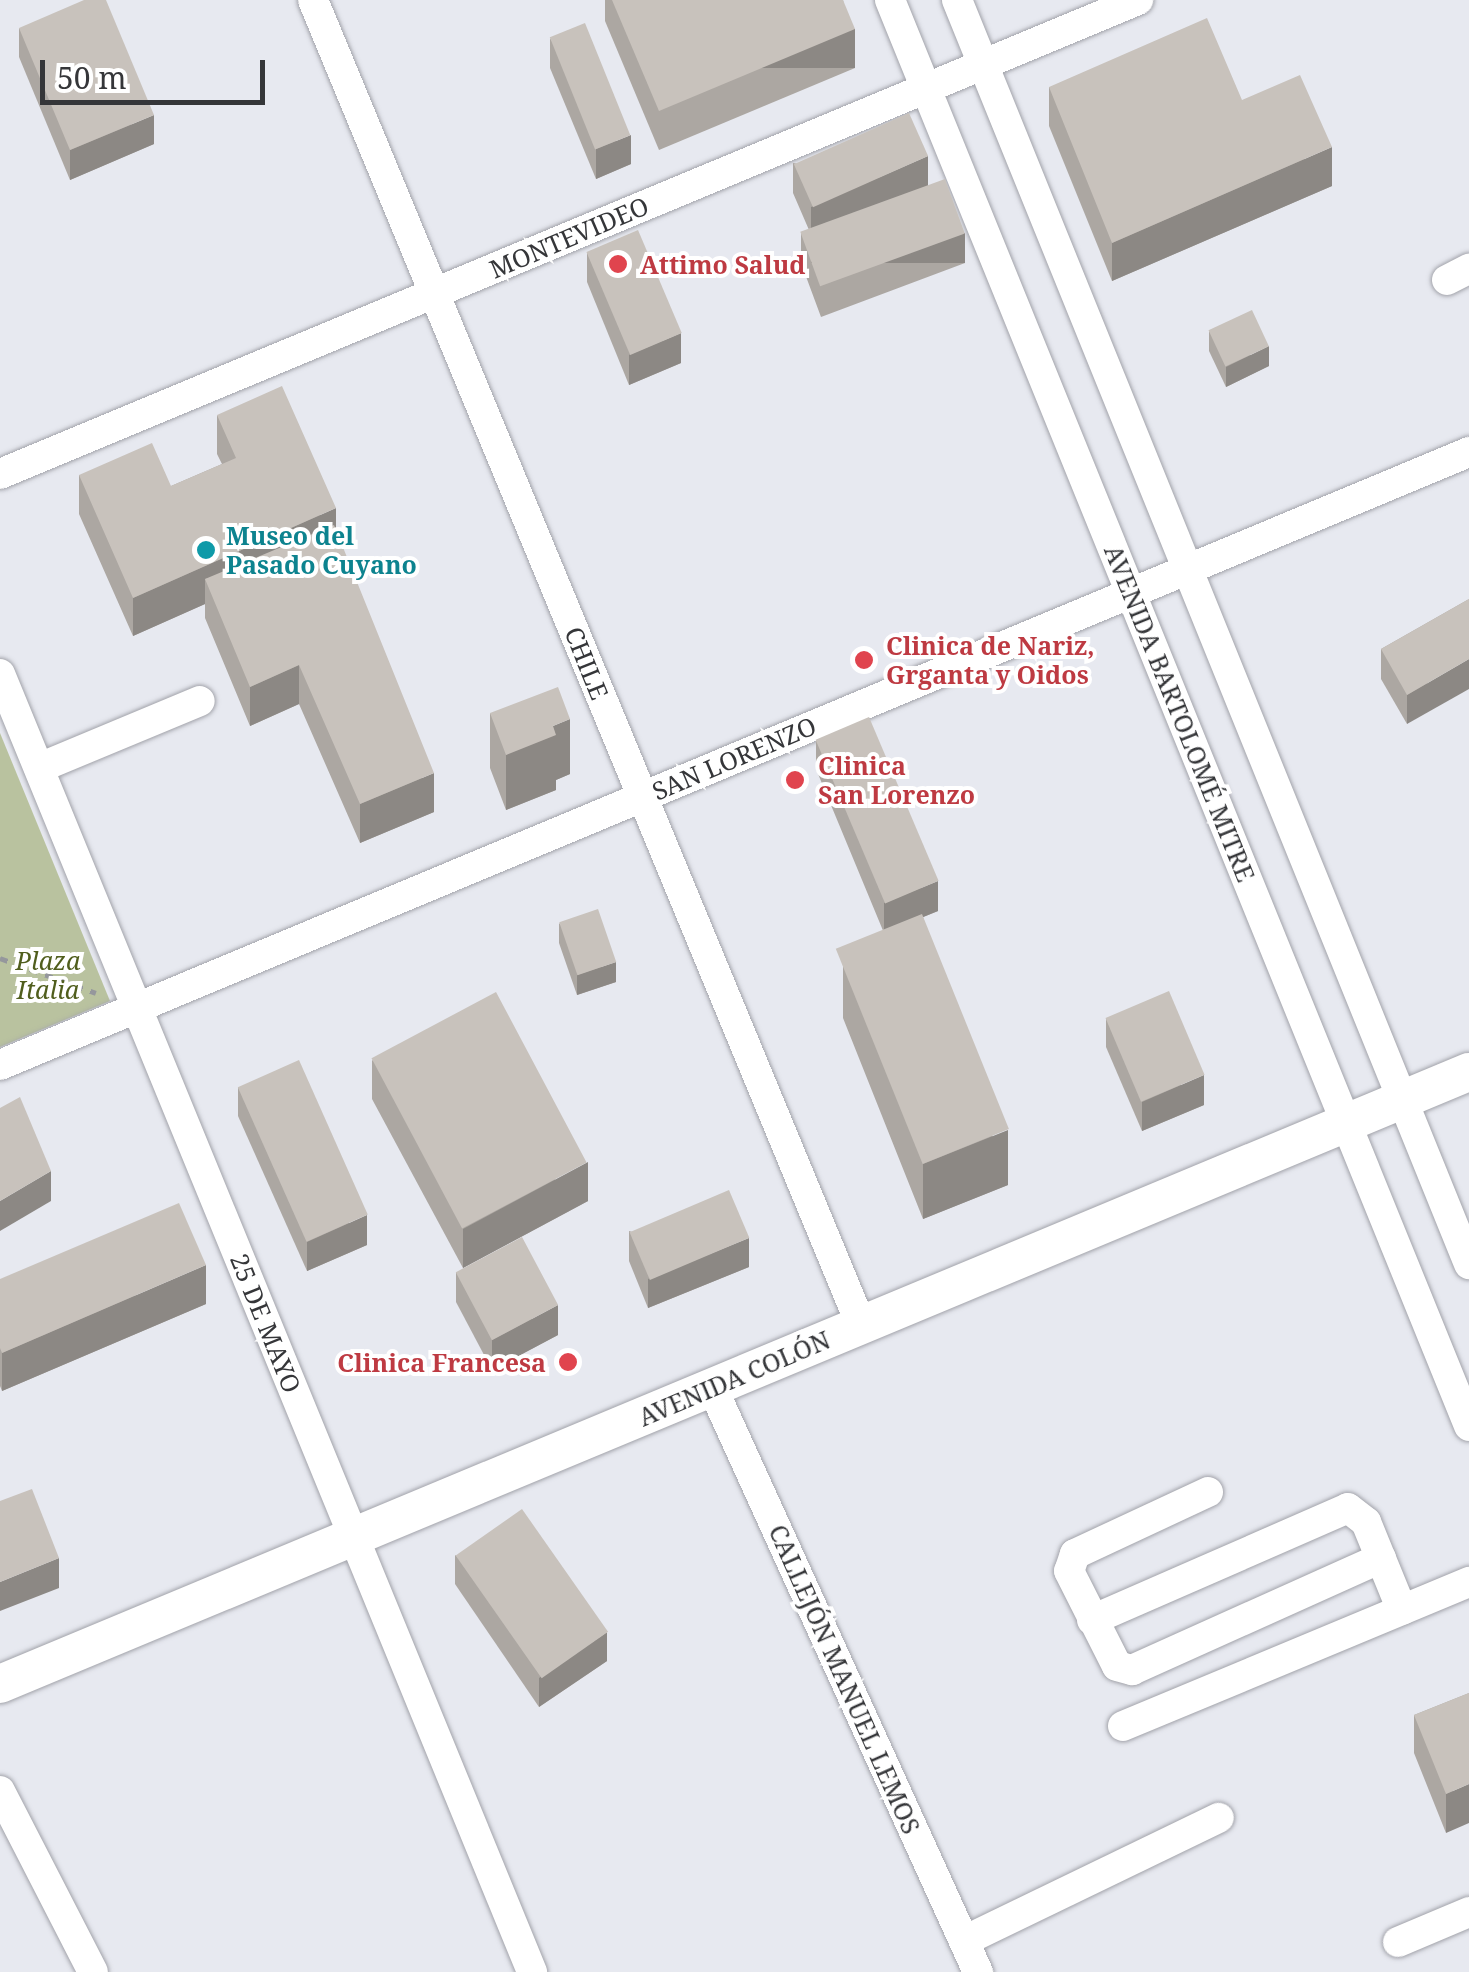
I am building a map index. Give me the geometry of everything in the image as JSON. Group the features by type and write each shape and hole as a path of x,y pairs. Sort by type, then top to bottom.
{"main road":[{"name":"AVENIDA COLÓN","path":"0,1684 1469,1072"}],"street":[{"name":"CHILE","path":"313,0 861,1325"},
{"name":"AVENIDA BARTOLOMÉ MITRE","path":"890,0 1469,1426"},
{"path":"957,0 1469,1264"},
{"name":"MONTEVIDEO","path":"0,474 1138,0"},
{"name":"SAN LORENZO","path":"0,1065 1469,452"},
{"name":"25 DE MAYO","path":"0,674 532,1972"},
{"path":"38,768 200,701"},
{"name":"CALLEJÓN MANUEL LEMOS","path":"712,1387 978,1972"},
{"path":"1208,1492 1075,1554 1069,1571 1109,1659 1132,1670 1381,1558"},
{"path":"1092,1620 1348,1508 1366,1522 1402,1610"},
{"path":"1123,1726 1469,1582"},
{"path":"0,1791 94,1972"},
{"path":"964,1941 1218,1818"},
{"path":"1398,1942 1469,1912"}],"path":[{"path":"0,958 137,1008"}],"green space":[{"name":"Plaza Italia","path":"0,733 110,1001 0,1047"}],"building":[{"path":"84,0 106,0 154,115 70,150 19,28"},
{"path":"612,0 843,0 855,29 659,111"},
{"path":"1207,18 1242,100 1300,75 1332,147 1112,243 1049,87"},
{"path":"585,23 630,135 595,149 550,37"},
{"path":"909,113 928,156 813,207 794,164"},
{"path":"945,179 965,234 820,286 800,232"},
{"path":"638,230 682,333 630,355 586,252"},
{"path":"1252,310 1269,346 1225,367 1208,330"},
{"path":"282,386 336,508 133,598 79,475 152,443 171,486 236,458 217,415"},
{"path":"334,525 434,773 360,804 299,665 250,687 205,579"},
{"path":"1469,599 1469,659 1407,695 1381,649"},
{"path":"558,687 570,719 553,726 556,735 506,755 490,713"},
{"path":"869,717 939,881 885,904 816,740"},
{"path":"598,909 616,962 577,975 559,922"},
{"path":"922,914 1009,1129 923,1164 836,949"},
{"path":"1169,991 1205,1075 1141,1102 1105,1018"},
{"path":"496,992 587,1162 462,1229 372,1058"},
{"path":"299,1060 368,1214 307,1242 238,1087"},
{"path":"20,1097 51,1171 0,1201 0,1108"},
{"path":"729,1190 749,1238 650,1280 630,1232"},
{"path":"179,1203 206,1265 2,1353 0,1279"},
{"path":"522,1237 558,1305 492,1340 456,1272"},
{"path":"32,1489 59,1558 0,1582 0,1501"},
{"path":"522,1509 608,1632 542,1678 456,1555"},
{"path":"1469,1693 1469,1784 1446,1794 1414,1715"}],"place":[{"name":"Attimo Salud","path":"618,264"},
{"name":"Museo del Pasado Cuyano","path":"206,550"},
{"name":"Clinica de Nariz, Grganta y Oidos","path":"864,660"},
{"name":"Clinica San Lorenzo","path":"795,780"},
{"name":"Clinica Francesa","path":"568,1362"}]}
